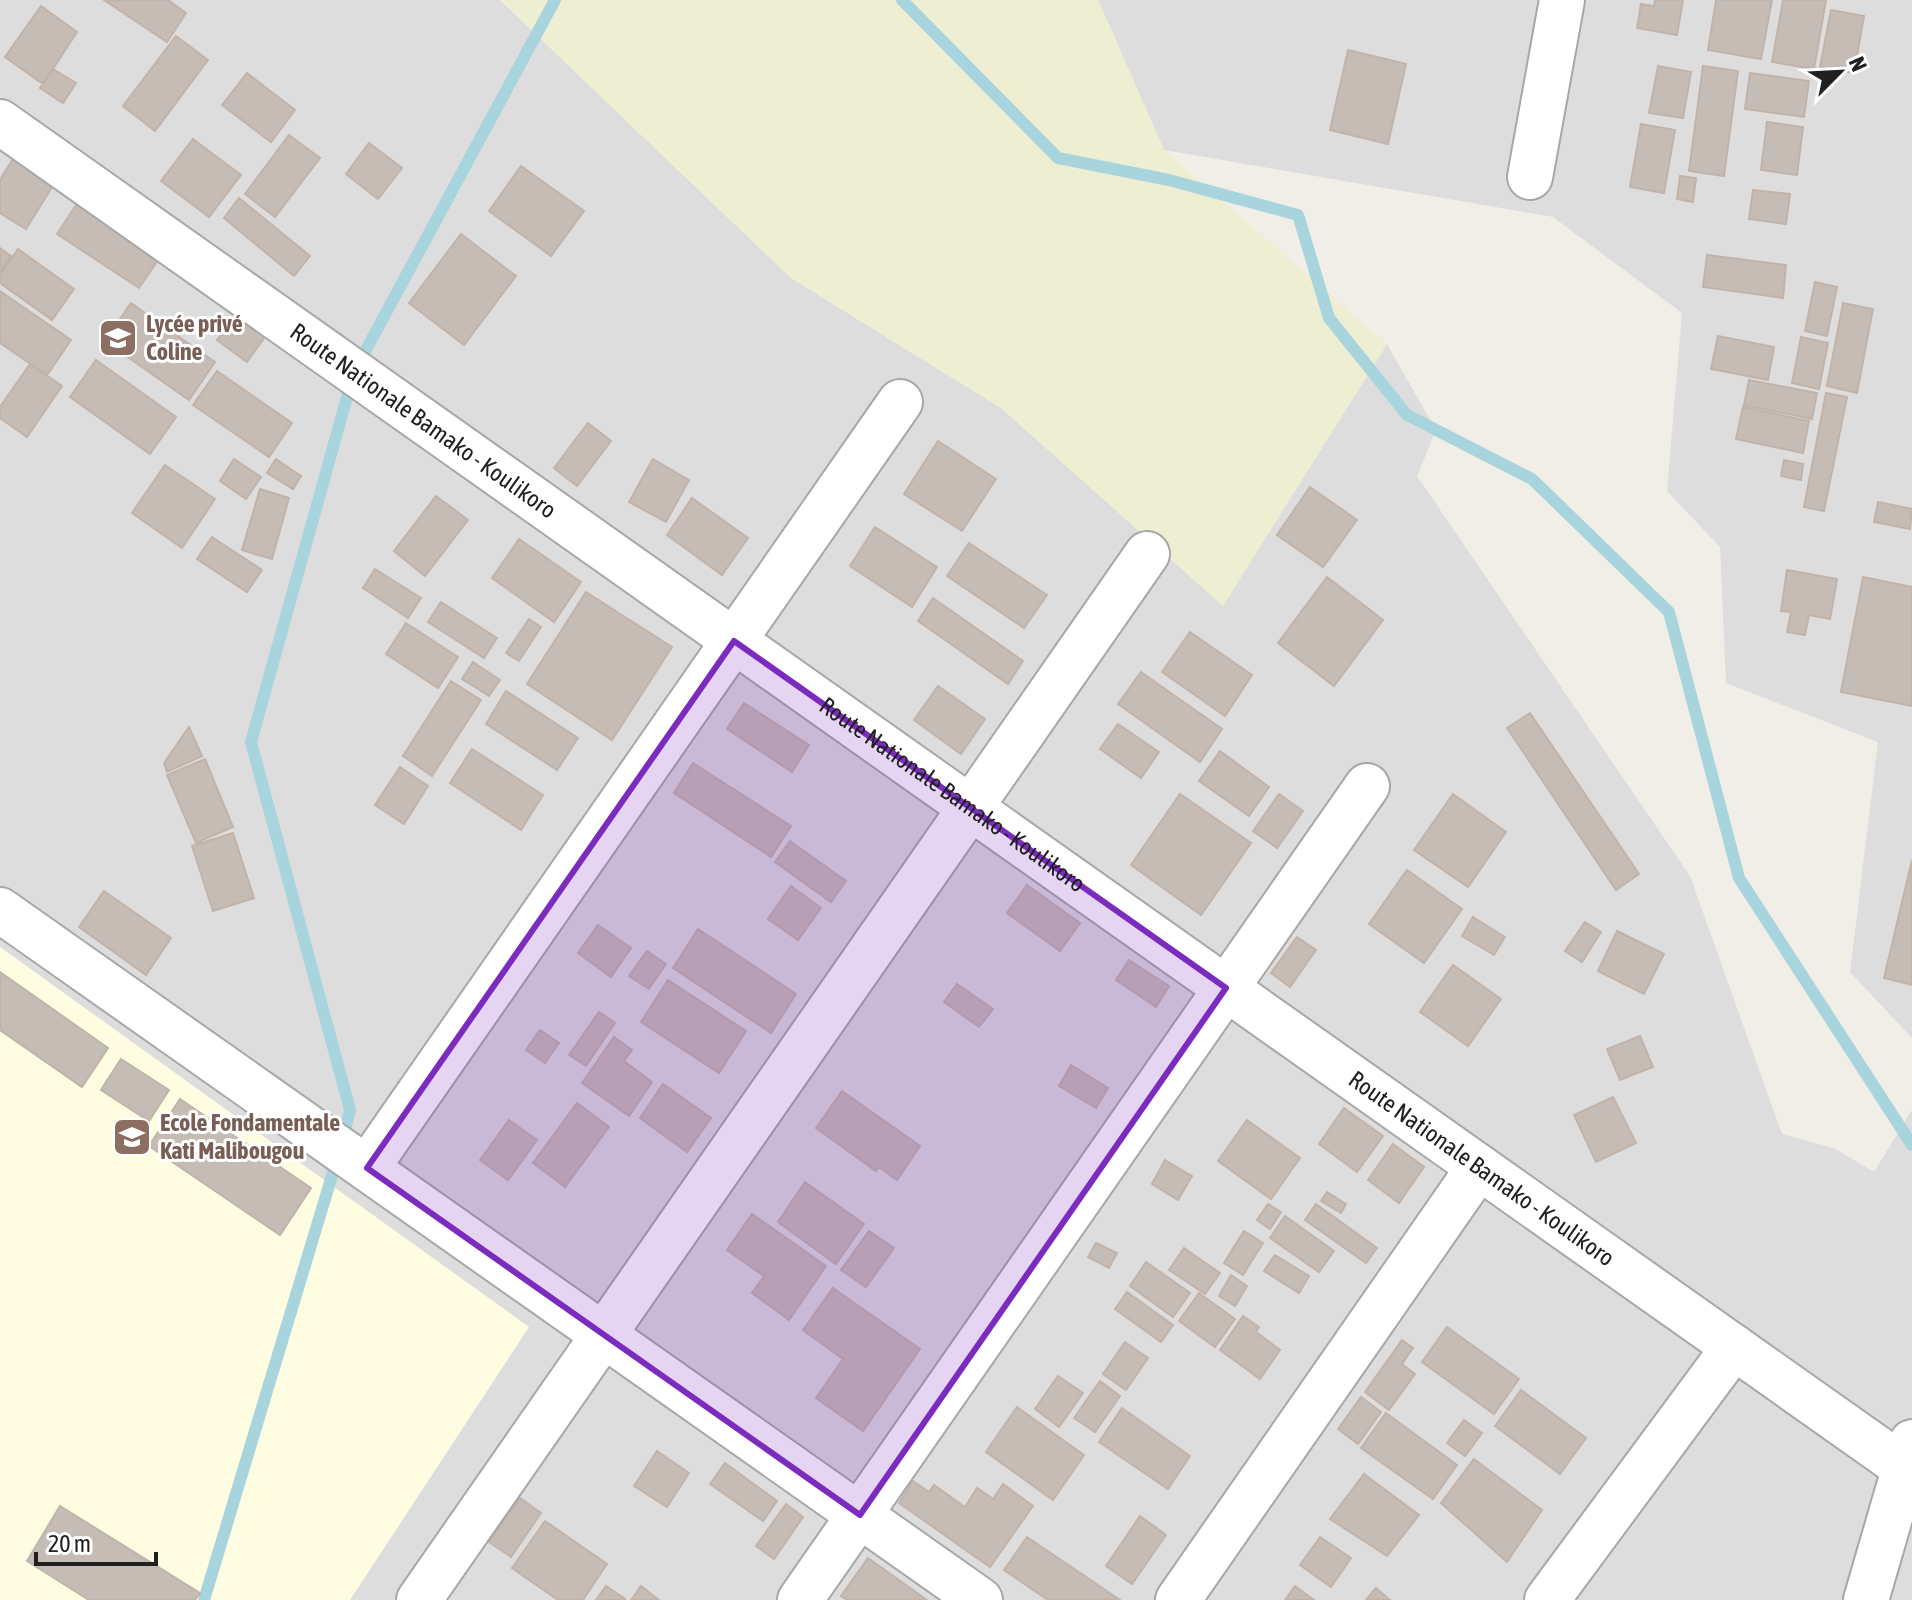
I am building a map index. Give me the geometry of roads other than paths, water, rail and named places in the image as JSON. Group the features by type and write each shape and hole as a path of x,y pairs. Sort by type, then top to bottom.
{"street":[{"path":"1530,177 1562,0"},
{"name":"Route Nationale Bamako - Koulikoro","path":"0,122 1734,1347 1908,1455"},
{"path":"367,1168 900,402"},
{"path":"419,1600 1147,554"},
{"path":"800,1600 1367,786"},
{"path":"0,910 980,1600"},
{"path":"1178,1600 1479,1167"},
{"path":"1547,1600 1734,1347"},
{"path":"1866,1600 1908,1455"}],"waterway":[{"path":"342,1141 350,1110 251,742 354,372 555,0"},
{"path":"902,0 1058,158 1169,180 1298,215 1329,318 1407,415 1532,479 1669,612 1739,878 1912,1145"},
{"path":"204,1600 337,1159"}],"place":[{"name":"Lycée privé Coline","path":"118,338"},
{"name":"Ecole Fondamentale Kati Malibougou","path":"132,1137"}]}
